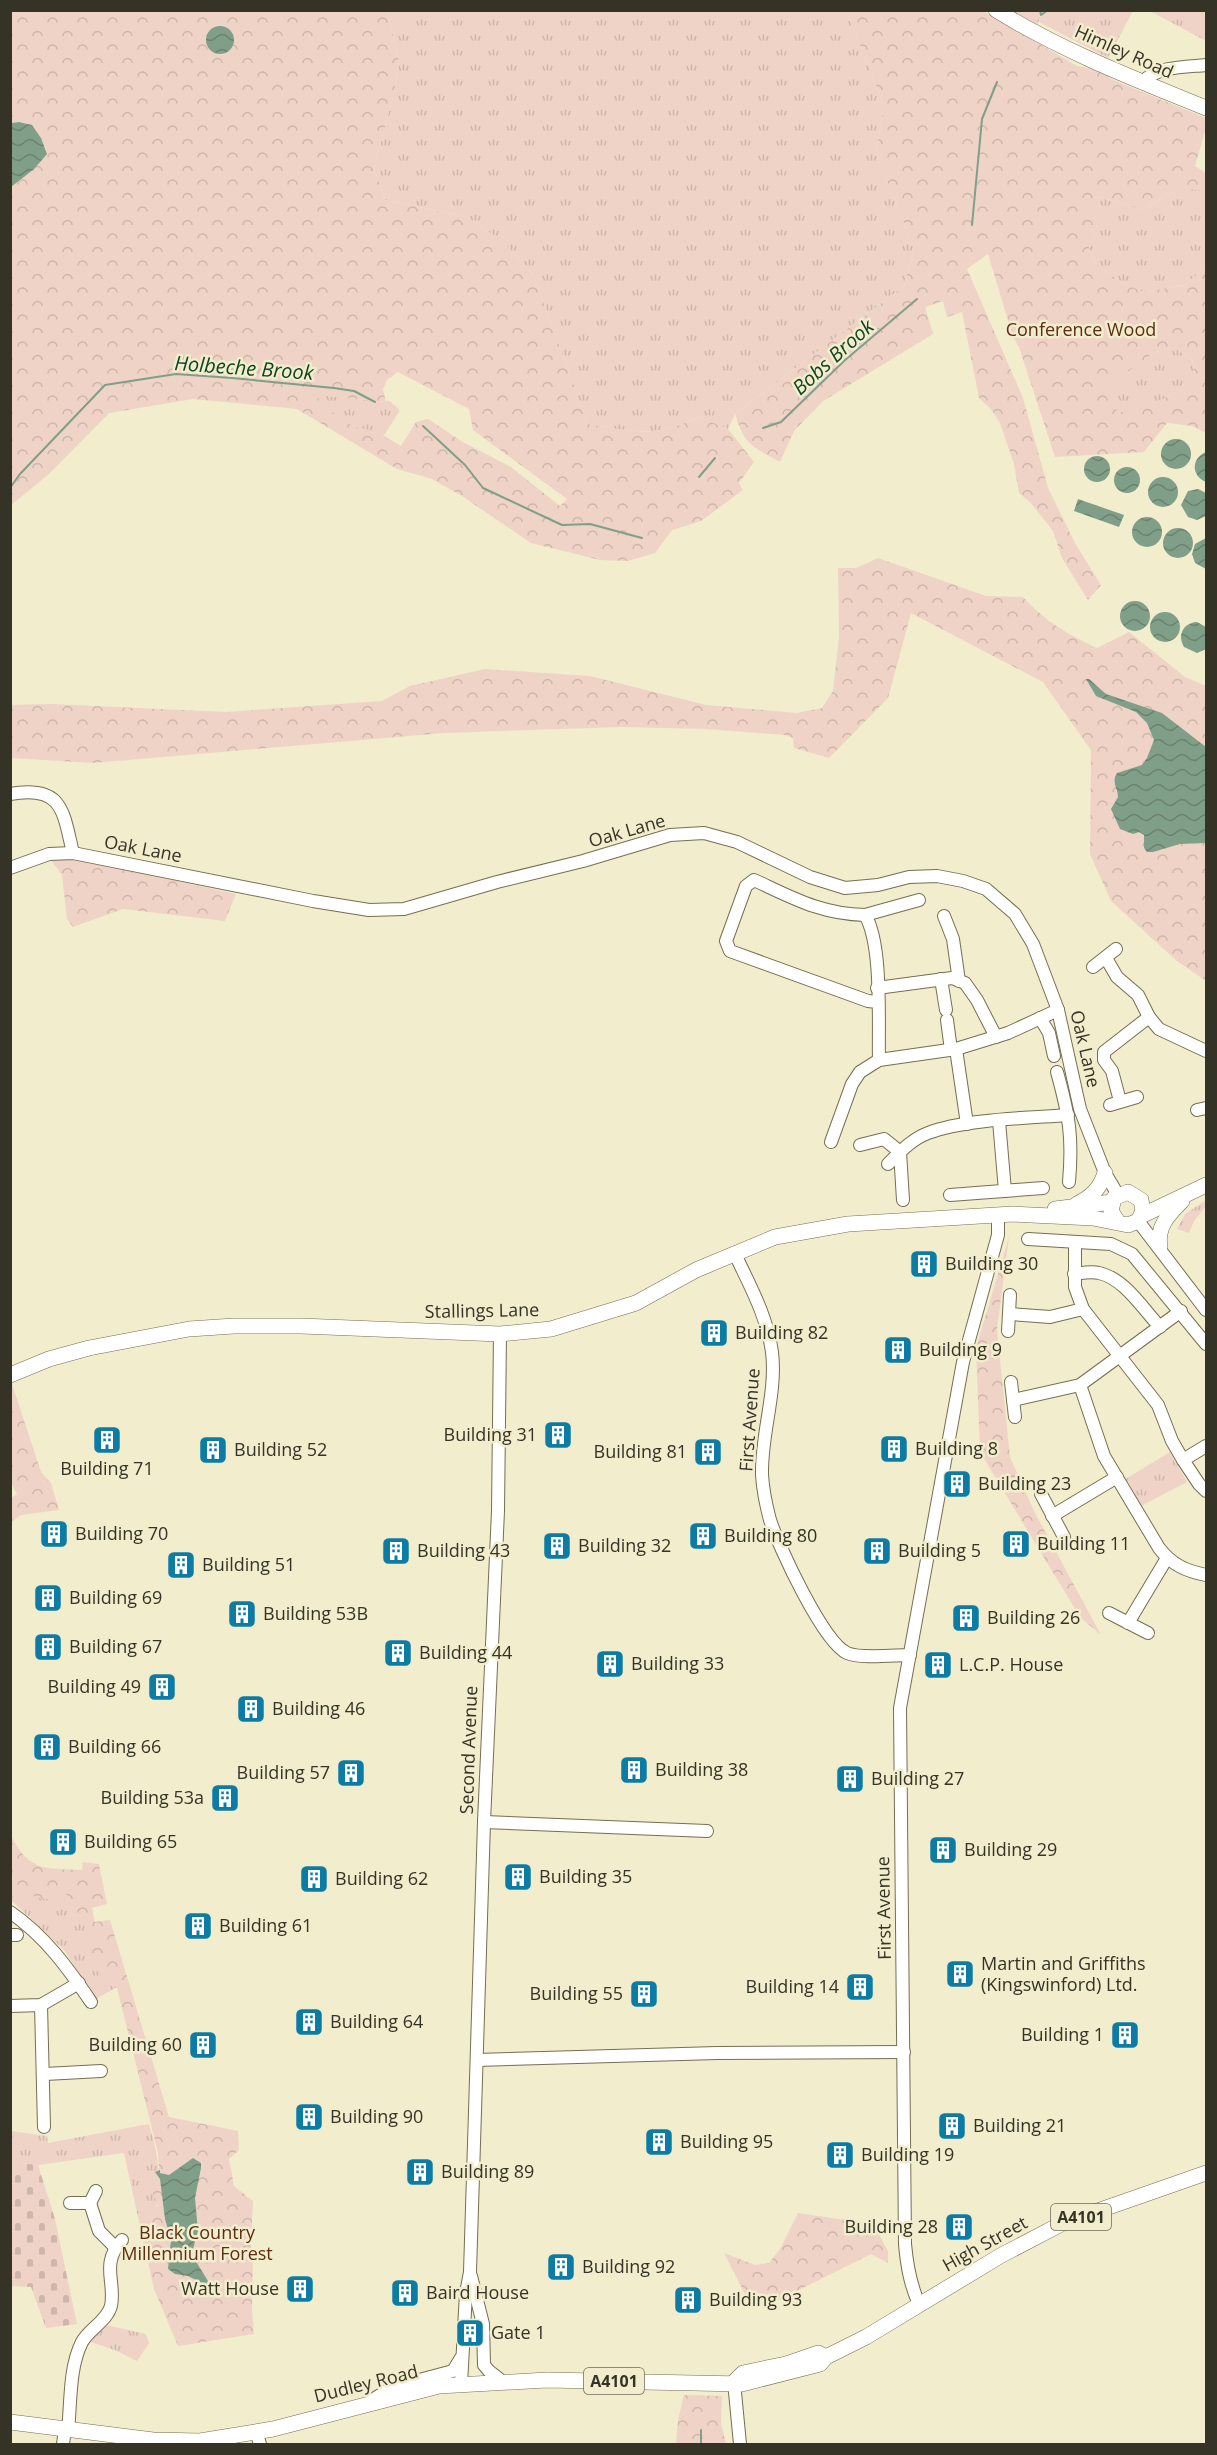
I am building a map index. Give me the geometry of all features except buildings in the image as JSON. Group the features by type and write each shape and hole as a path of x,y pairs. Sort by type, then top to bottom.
{"main road":[{"name":"Himley Road","path":"996,10 1029,31 1206,108"},
{"path":"1071,1207 1090,1197 1102,1183 1105,1173"},
{"path":"1006,1215 1093,1218 1128,1225 1206,1185"},
{"path":"1006,1215 1071,1207 1115,1198 1128,1192 1141,1200 1143,1205 1139,1218"},
{"path":"1141,1200 1188,1194"},
{"path":"1160,1247 1158,1237 1161,1226 1188,1194"},
{"path":"1115,1198 1111,1211 1118,1222"},
{"name":"Stallings Lane","path":"10,1375 49,1359 89,1348 189,1329 301,1326 500,1334 552,1329 636,1303 696,1270 775,1238 848,1224 1006,1215"},
{"name":"High Street","path":"920,2304 1000,2256 1063,2223 1206,2173"},
{"name":"Dudley Road","path":"10,2422 65,2435 177,2441 258,2438 365,2404 439,2386 547,2380 750,2383 820,2364 826,2357 866,2337 920,2304"}],"street":[{"path":"1143,82 1147,77 1161,71 1206,65"},
{"path":"10,794 35,791 46,794 56,802 62,810 73,853"},
{"name":"Oak Lane","path":"10,868 49,854 73,853 313,902 369,909 404,909 670,836 704,833 737,842 810,877 845,888 878,885 909,877 937,876 963,881 986,889 1015,914 1033,944 1058,1010 1080,1109 1115,1198"},
{"path":"877,1002 868,1001 730,951 726,941 746,886 754,880 819,909 847,915 865,915 918,900"},
{"path":"865,915 872,926 879,1060"},
{"path":"944,916 953,939 959,981"},
{"path":"1093,967 1116,949"},
{"path":"1106,958 1117,977 1138,995 1149,1017 1159,1029 1206,1052"},
{"path":"877,988 952,978 965,983 977,1000 996,1037"},
{"path":"941,979 967,1124"},
{"path":"831,1142 852,1084 860,1072 879,1060 953,1050 996,1037 1058,1010"},
{"path":"1137,1097 1115,1103 1112,1071 1104,1060 1104,1052 1149,1017"},
{"path":"1040,1018 1049,1034 1054,1056"},
{"path":"1057,1072 1068,1115 1072,1148 1069,1182"},
{"path":"888,1164 909,1143 929,1132 967,1124 1068,1115"},
{"path":"999,1121 1005,1191"},
{"path":"860,1145 884,1139 900,1152 903,1200"},
{"path":"950,1195 1043,1188"},
{"name":"First Avenue","path":"920,2304 912,2288 907,2269 905,2244 900,1708 963,1362 998,1234 1006,1215"},
{"path":"1139,1218 1206,1310"},
{"path":"1028,1239 1111,1244 1132,1254 1206,1344"},
{"path":"1075,1242 1076,1294 1083,1309 1158,1405 1172,1441 1198,1484 1206,1491"},
{"name":"First Avenue","path":"735,1254 765,1319 769,1333 773,1380 762,1475 766,1502 779,1544 825,1629 840,1649 851,1655 910,1655"},
{"path":"1074,1274 1093,1272 1110,1276 1119,1282 1160,1327"},
{"path":"1008,1331 1010,1295"},
{"path":"1010,1314 1050,1317 1083,1309"},
{"path":"1013,1400 1080,1385 1181,1311"},
{"name":"Second Avenue","path":"461,2384 466,2293 470,2272 484,1822 498,1511 500,1334"},
{"path":"1011,1382 1015,1417"},
{"path":"1080,1385 1104,1455 1167,1558 1179,1567 1206,1575"},
{"path":"1183,1460 1206,1446"},
{"path":"1053,1516 1117,1477"},
{"path":"1041,1494 1064,1537"},
{"path":"1128,1623 1167,1558"},
{"path":"1109,1613 1148,1633"},
{"path":"484,1822 706,1831"},
{"path":"10,1912 29,1925 58,1955 91,2002"},
{"path":"10,2006 41,2005 79,1983"},
{"path":"41,2005 45,2074 44,2127"},
{"path":"477,2060 904,2052"},
{"path":"45,2074 101,2071"},
{"path":"65,2435 80,2347 84,2339 108,2313 111,2304 108,2271 118,2243 99,2231 90,2203 96,2191"},
{"path":"70,2203 90,2203"},
{"name":"Second Avenue","path":"470,2272 480,2308 484,2365 503,2382"},
{"name":"Second Avenue","path":"478,2384 480,2308"},
{"path":"365,2404 393,2387 453,2371 462,2356"},
{"path":"734,2382 740,2445"}],"green space":[{"path":"11,11 388,11 399,62 394,93 374,168 385,200 467,217 503,242 533,274 588,424 632,431 657,431 684,424 699,417 728,429 754,462 739,483 743,490 701,521 672,530 655,553 628,561 600,560 531,543 462,496 432,479 397,469 297,409 193,399 109,413 49,474 11,505 10,187 19,181 46,149 37,132 29,125 11,123","holes":["398,372 469,409 473,430 567,499 560,506 511,467 461,441 428,419 416,422 401,446 378,432 353,426 319,403 318,395 386,402 383,389 387,380"]},
{"path":"388,11 846,11 884,105 876,153 914,248 904,286 735,414 728,429 699,417 684,424 657,431 632,431 588,424 533,274 503,242 467,217 385,200 374,168 394,93 399,62"},
{"name":"Conference Wood","path":"846,11 983,11 1077,66 1101,70 1111,79 1206,118 1206,128 1195,166 1206,173 1206,191 1187,189 1173,192 1144,210 1096,196 1091,213 1099,231 1089,247 1095,263 1124,284 1144,292 1185,285 1206,267 1206,433 1192,426 1167,423 1144,452 1055,457 1019,347 1013,337 988,254 967,269 1023,398 1048,488 1076,545 1101,585 1088,600 1062,558 1053,531 1031,503 1019,493 1014,464 1000,423 991,409 979,398 962,312 947,317 943,301 925,307 933,334 823,401 794,431 780,462 751,444 742,433 735,414 904,286 914,248 876,153 884,105","holes":["1174,347 1192,360 1195,374 1183,390 1154,403 1118,413 1106,388 1153,353"]},
{"path":"1008,11 1048,11 1041,15 1036,28"},
{"path":"1048,11 1133,11 1108,58 1039,22 1041,15"},
{"path":"1150,11 1206,11 1206,41"},
{"path":"1186,187 1206,191 1206,267 1185,285 1144,292 1124,284 1095,263 1089,247 1099,231 1090,213 1096,196 1144,210 1165,196"},
{"path":"1174,347 1192,360 1195,374 1183,390 1154,403 1118,414 1105,388 1153,353"},
{"path":"318,395 386,402 388,400 399,409 399,412 384,435 353,426 318,403"},
{"path":"878,558 986,596 1023,597 1057,627 1097,648 1129,632 1185,677 1206,686 1206,981 1177,961 1111,901 1090,854 1091,750 1043,682 911,613 888,698 829,758 794,748 793,738 785,735 707,729 622,727 444,733 93,763 11,758 10,705 51,704 226,712 382,701 410,686 485,669 590,676 706,705 797,713 822,708 833,691 839,637 838,568 856,568"},
{"path":"78,859 236,894 225,921 123,909 73,927 67,919 62,875 51,860"},
{"path":"1206,1200 1206,1206 1194,1221 1189,1233 1177,1229 1185,1214"},
{"path":"1009,1237 997,1329 1010,1457 1035,1513 1101,1635 1080,1617 980,1452 976,1348"},
{"path":"12,1384 41,1472 51,1483 59,1510 21,1515 11,1522 11,1498 17,1494 10,1481"},
{"path":"1170,1452 1187,1482 1141,1506 1129,1482 1124,1480"},
{"name":"Black Country Millennium Forest","path":"10,1833 24,1855 38,1865 47,1868 82,1870 83,1862 99,1864 107,1904 92,1908 95,1922 110,1920 169,2117 238,2131 239,2150 229,2159 234,2186 253,2201 250,2259 253,2259 254,2334 178,2346 154,2289 142,2234 158,2205 150,2187 150,2174 159,2168 158,2153 117,1988 101,1976 82,1952 89,1942 88,1924 79,1915 66,1894 51,1899 35,1897 21,1888 13,1879 10,1874"},
{"path":"12,1879 81,1886 117,1987 96,1999 64,1950 11,1900"},
{"path":"149,2124 159,2176 157,2206 147,2258 124,2153 38,2165 11,2162 11,2131 47,2136 48,2143"},
{"path":"11,2162 38,2165 55,2219 77,2324 46,2328 31,2287 11,2286"},
{"path":"798,2213 873,2224 888,2251 888,2263 871,2254 763,2308 750,2304 724,2253 755,2265 769,2263 780,2249"},
{"path":"106,2325 146,2334 149,2343 137,2361 91,2342"},
{"path":"684,2395 722,2396 721,2424 726,2444 676,2444 678,2420"}],"water":[{"path":"220,26 230,30 234,40 230,50 220,54 210,50 206,40 210,30"},
{"path":"11,123 32,125 41,138 47,154 34,169 11,187"},
{"path":"1176,439 1187,443 1191,454 1187,465 1176,469 1165,465 1161,454 1165,443"},
{"path":"1206,452 1206,482 1195,471 1195,463"},
{"path":"1097,456 1106,460 1110,469 1106,478 1097,482 1088,478 1084,469 1088,460"},
{"path":"1127,467 1136,471 1140,480 1136,489 1127,493 1118,489 1114,480 1118,471"},
{"path":"1163,477 1174,481 1178,492 1174,503 1163,507 1152,503 1148,492 1152,481"},
{"path":"1198,489 1206,493 1206,516 1197,520 1188,517 1181,505 1188,491"},
{"path":"1078,499 1124,515 1119,527 1074,511"},
{"path":"1147,517 1158,521 1162,532 1158,543 1147,547 1136,543 1132,532 1136,521"},
{"path":"1178,528 1189,532 1193,543 1189,554 1178,558 1167,554 1163,543 1167,532"},
{"path":"1206,538 1206,569 1195,563 1192,554 1195,544"},
{"path":"1135,601 1146,605 1150,616 1146,627 1135,631 1124,627 1120,616 1124,605"},
{"path":"1165,612 1176,616 1180,627 1176,638 1165,642 1154,638 1150,627 1154,616"},
{"path":"1197,622 1206,627 1206,649 1197,653 1184,647 1181,634 1185,627"},
{"path":"1086,679 1106,694 1162,713 1206,747 1206,843 1180,844 1147,852 1144,848 1144,835 1120,829 1111,809 1118,797 1115,776 1117,773 1142,765 1154,740 1147,723 1136,712 1096,696"},
{"path":"193,2158 201,2163 201,2168 195,2198 198,2231 193,2249 195,2260 208,2281 206,2285 188,2276 175,2274 168,2269 171,2240 165,2219 160,2179 155,2172 160,2170 160,2173 169,2175"}],"waterway":[{"name":"Bobs Brook","path":"1040,10 1041,15 1048,10"},
{"name":"Bobs Brook","path":"972,225 982,119 997,82"},
{"name":"Bobs Brook","path":"763,428 781,422 844,361 917,299"},
{"name":"Holbeche Brook","path":"10,488 20,474 105,385 176,374 334,388 354,391 375,402"},
{"name":"Holbeche Brook","path":"423,426 465,465 483,488 562,525 590,524 642,538"},
{"name":"Bobs Brook","path":"699,477 715,458"},
{"path":"701,2430 701,2444"}],"place":[{"name":"Building 30","path":"924,1264"},
{"name":"Building 82","path":"714,1333"},
{"name":"Building 9","path":"898,1350"},
{"name":"Building 31","path":"558,1435"},
{"name":"Building 71","path":"107,1440"},
{"name":"Building 8","path":"894,1449"},
{"name":"Building 52","path":"213,1450"},
{"name":"Building 81","path":"708,1452"},
{"name":"Building 23","path":"957,1484"},
{"name":"Building 70","path":"54,1534"},
{"name":"Building 80","path":"703,1536"},
{"name":"Building 11","path":"1016,1544"},
{"name":"Building 32","path":"557,1546"},
{"name":"Building 43","path":"396,1551"},
{"name":"Building 5","path":"877,1551"},
{"name":"Building 51","path":"181,1565"},
{"name":"Building 69","path":"48,1598"},
{"name":"Building 53B","path":"242,1614"},
{"name":"Building 26","path":"966,1618"},
{"name":"Building 67","path":"48,1647"},
{"name":"Building 44","path":"398,1653"},
{"name":"Building 33","path":"610,1664"},
{"name":"L.C.P. House","path":"938,1665"},
{"name":"Building 49","path":"162,1687"},
{"name":"Building 46","path":"251,1709"},
{"name":"Building 66","path":"47,1747"},
{"name":"Building 38","path":"634,1770"},
{"name":"Building 57","path":"351,1773"},
{"name":"Building 27","path":"850,1779"},
{"name":"Building 53a","path":"225,1798"},
{"name":"Building 65","path":"63,1842"},
{"name":"Building 29","path":"943,1850"},
{"name":"Building 35","path":"518,1877"},
{"name":"Building 62","path":"314,1879"},
{"name":"Building 61","path":"198,1926"},
{"name":"Martin and Griffiths (Kingswinford) Ltd.","path":"960,1974"},
{"name":"Building 14","path":"860,1987"},
{"name":"Building 55","path":"644,1994"},
{"name":"Building 64","path":"309,2022"},
{"name":"Building 1","path":"1125,2035"},
{"name":"Building 60","path":"203,2045"},
{"name":"Building 90","path":"309,2117"},
{"name":"Building 21","path":"952,2126"},
{"name":"Building 95","path":"659,2142"},
{"name":"Building 19","path":"840,2155"},
{"name":"Building 89","path":"420,2172"},
{"name":"Building 28","path":"959,2227"},
{"name":"Building 92","path":"561,2267"},
{"name":"Watt House","path":"300,2289"},
{"name":"Baird House","path":"405,2293"},
{"name":"Building 93","path":"688,2300"},
{"name":"Gate 1","path":"470,2333"}]}
